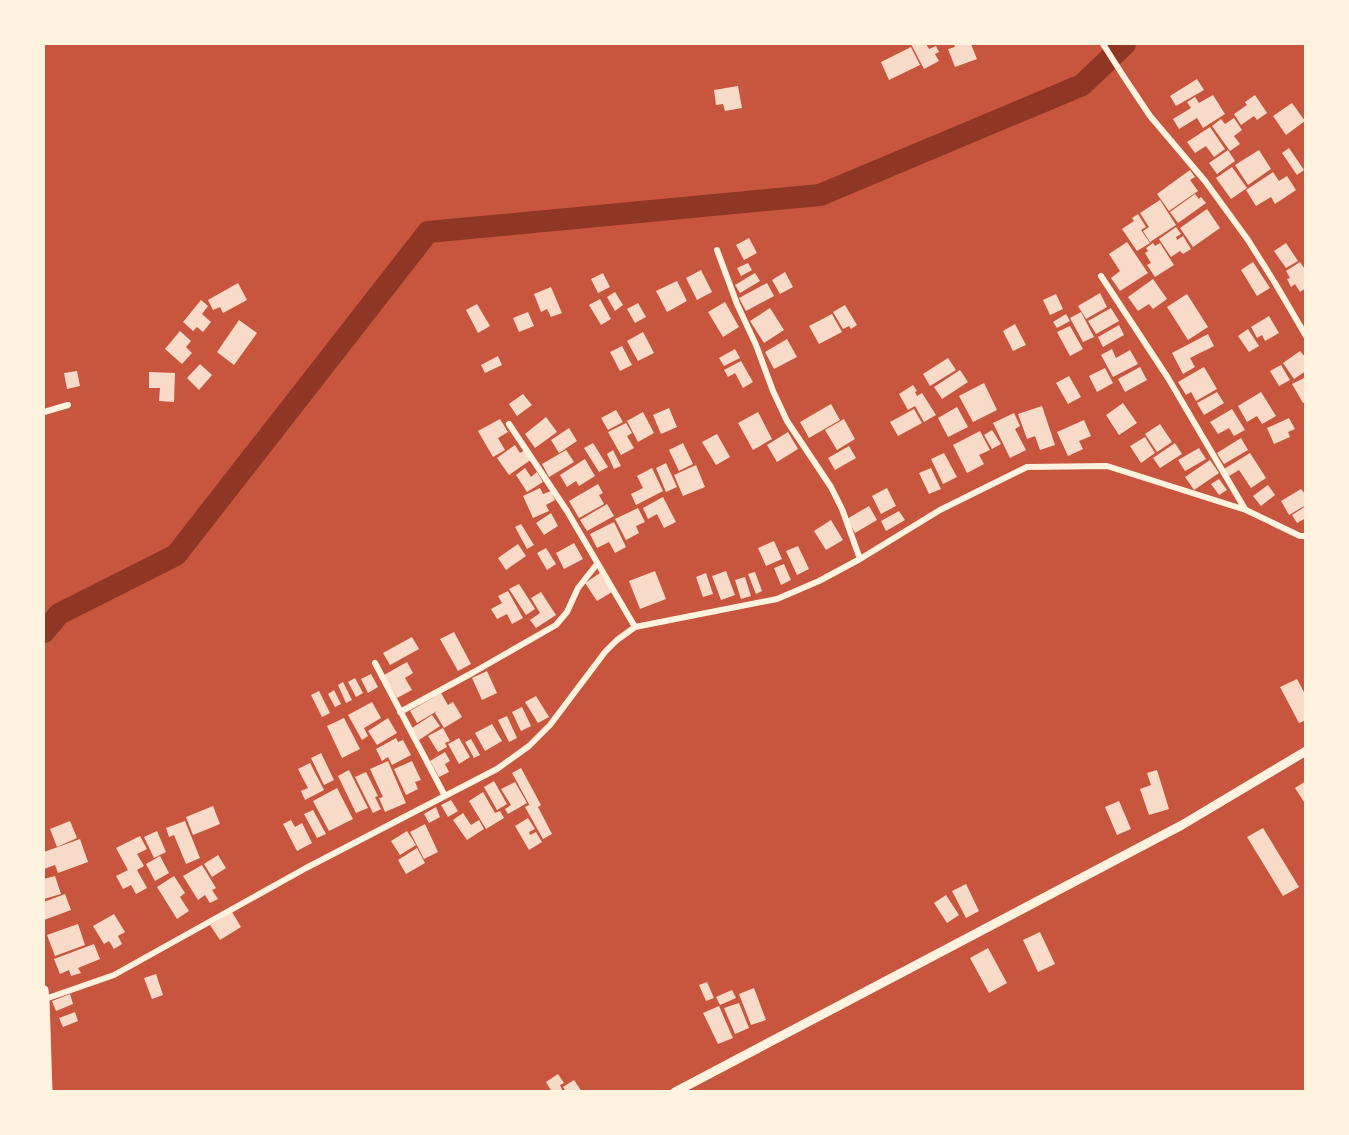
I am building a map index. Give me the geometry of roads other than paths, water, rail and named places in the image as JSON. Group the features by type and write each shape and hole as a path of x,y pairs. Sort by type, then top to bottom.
{"street":[{"path":"1103,44 1150,116 1205,181 1248,240 1305,336"},
{"path":"717,250 778,401 788,421 831,487 842,509 860,560"},
{"path":"1101,276 1168,378 1246,510"},
{"path":"44,412 68,405"},
{"path":"509,424 567,511 635,627"},
{"path":"48,1092 44,994 114,975 306,868 497,769 529,746 550,724 605,652 635,627 777,599 860,560 940,510 1027,467 1107,466 1246,510 1300,536 1305,536"},
{"path":"400,712 556,625 567,612 578,588 597,564"},
{"path":"375,663 445,796"},
{"path":"675,1092 1182,825 1305,751"}],"waterway":[{"path":"44,632 59,614 176,555 428,232 820,195 1082,85 1125,44"}]}
